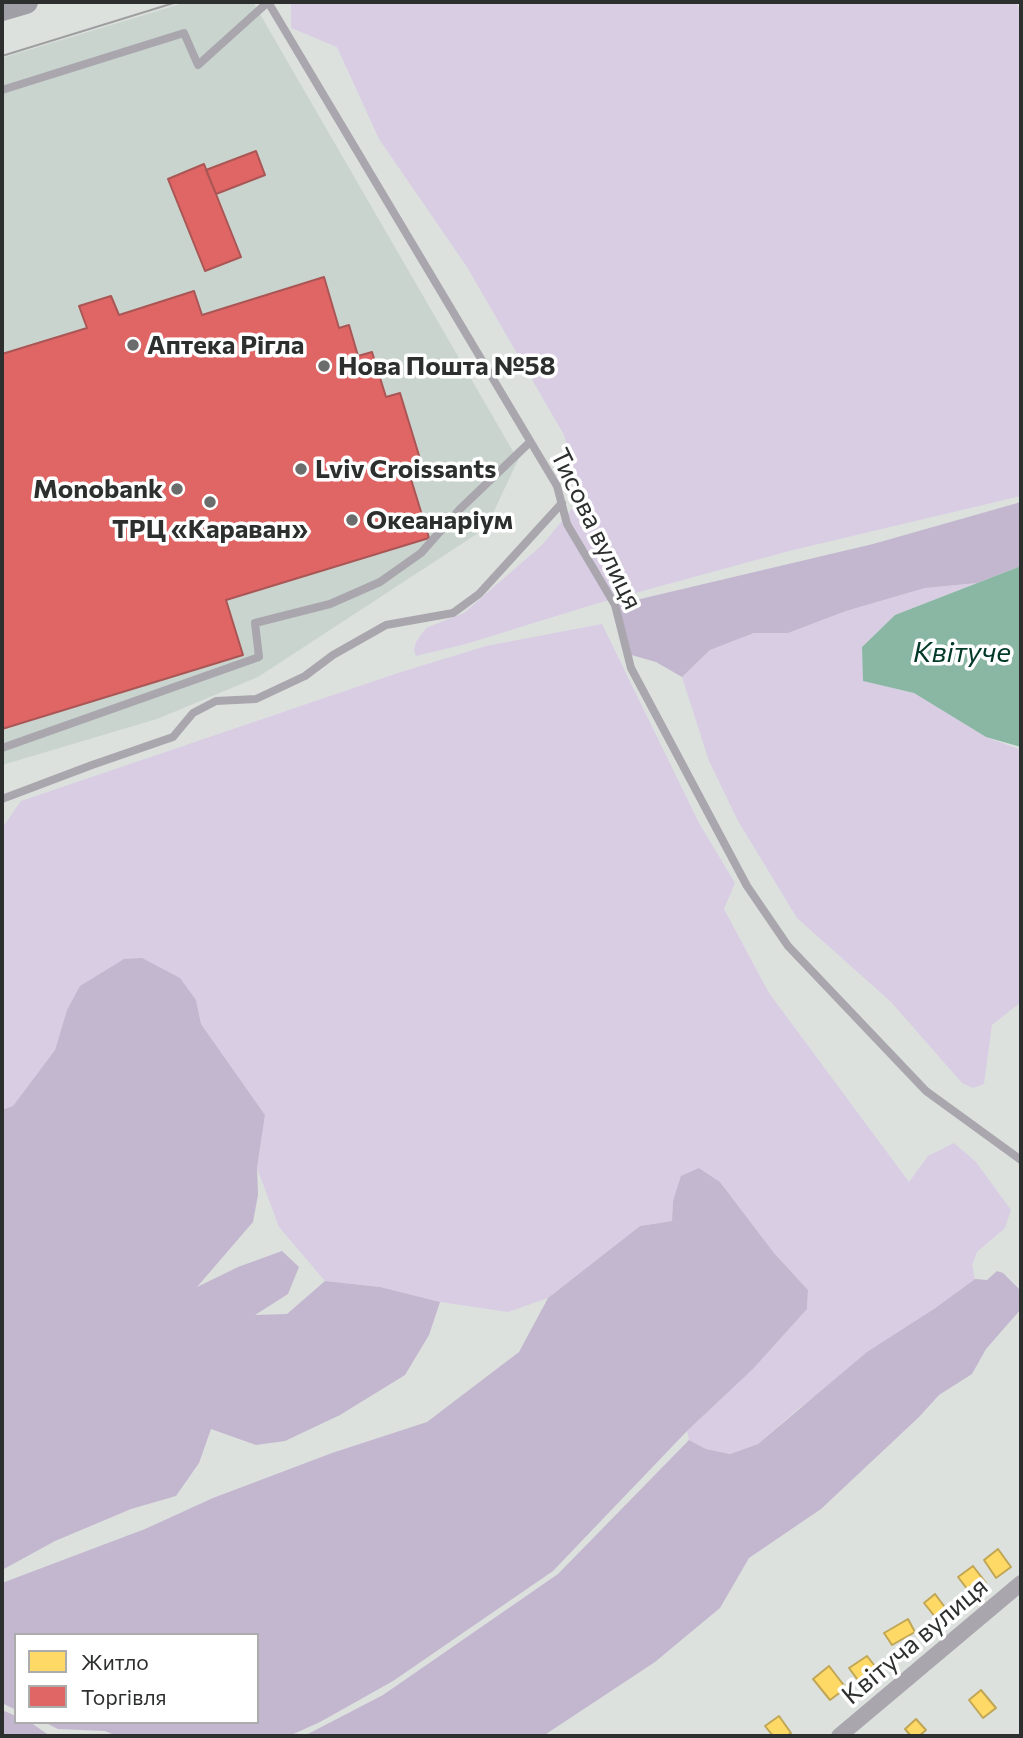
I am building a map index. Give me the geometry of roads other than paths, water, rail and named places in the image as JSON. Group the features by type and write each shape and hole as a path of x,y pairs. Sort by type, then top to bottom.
{"main road":[{"path":"2,9 26,2"}],"street":[{"name":"Квітуча вулиця","path":"839,1736 1021,1583"}],"lane":[{"path":"2,90 184,33 198,65 268,2"},
{"name":"Тисова вулиця","path":"268,2 557,485 567,524 615,605 631,668 747,886 788,946 926,1091 1021,1160"},
{"path":"2,748 259,657 255,623 330,604 380,582 421,553 460,509 530,442"},
{"path":"2,799 173,737 193,713 216,701 256,699 305,676 386,625 453,613 479,594 562,503"}],"water":[{"name":"Квітуче","path":"1021,566 1021,747 986,737 914,693 863,681 862,647 895,615"}],"tram line":[{"path":"2,56 177,2"}],"place":[{"name":"Аптека Рігла","path":"133,345"},
{"name":"Нова Пошта №58","path":"324,366"},
{"name":"Lviv Croissants","path":"301,469"},
{"name":"Monobank","path":"177,489"},
{"name":"ТРЦ «Караван»","path":"210,502"},
{"name":"Океанаріум","path":"352,520"}]}
